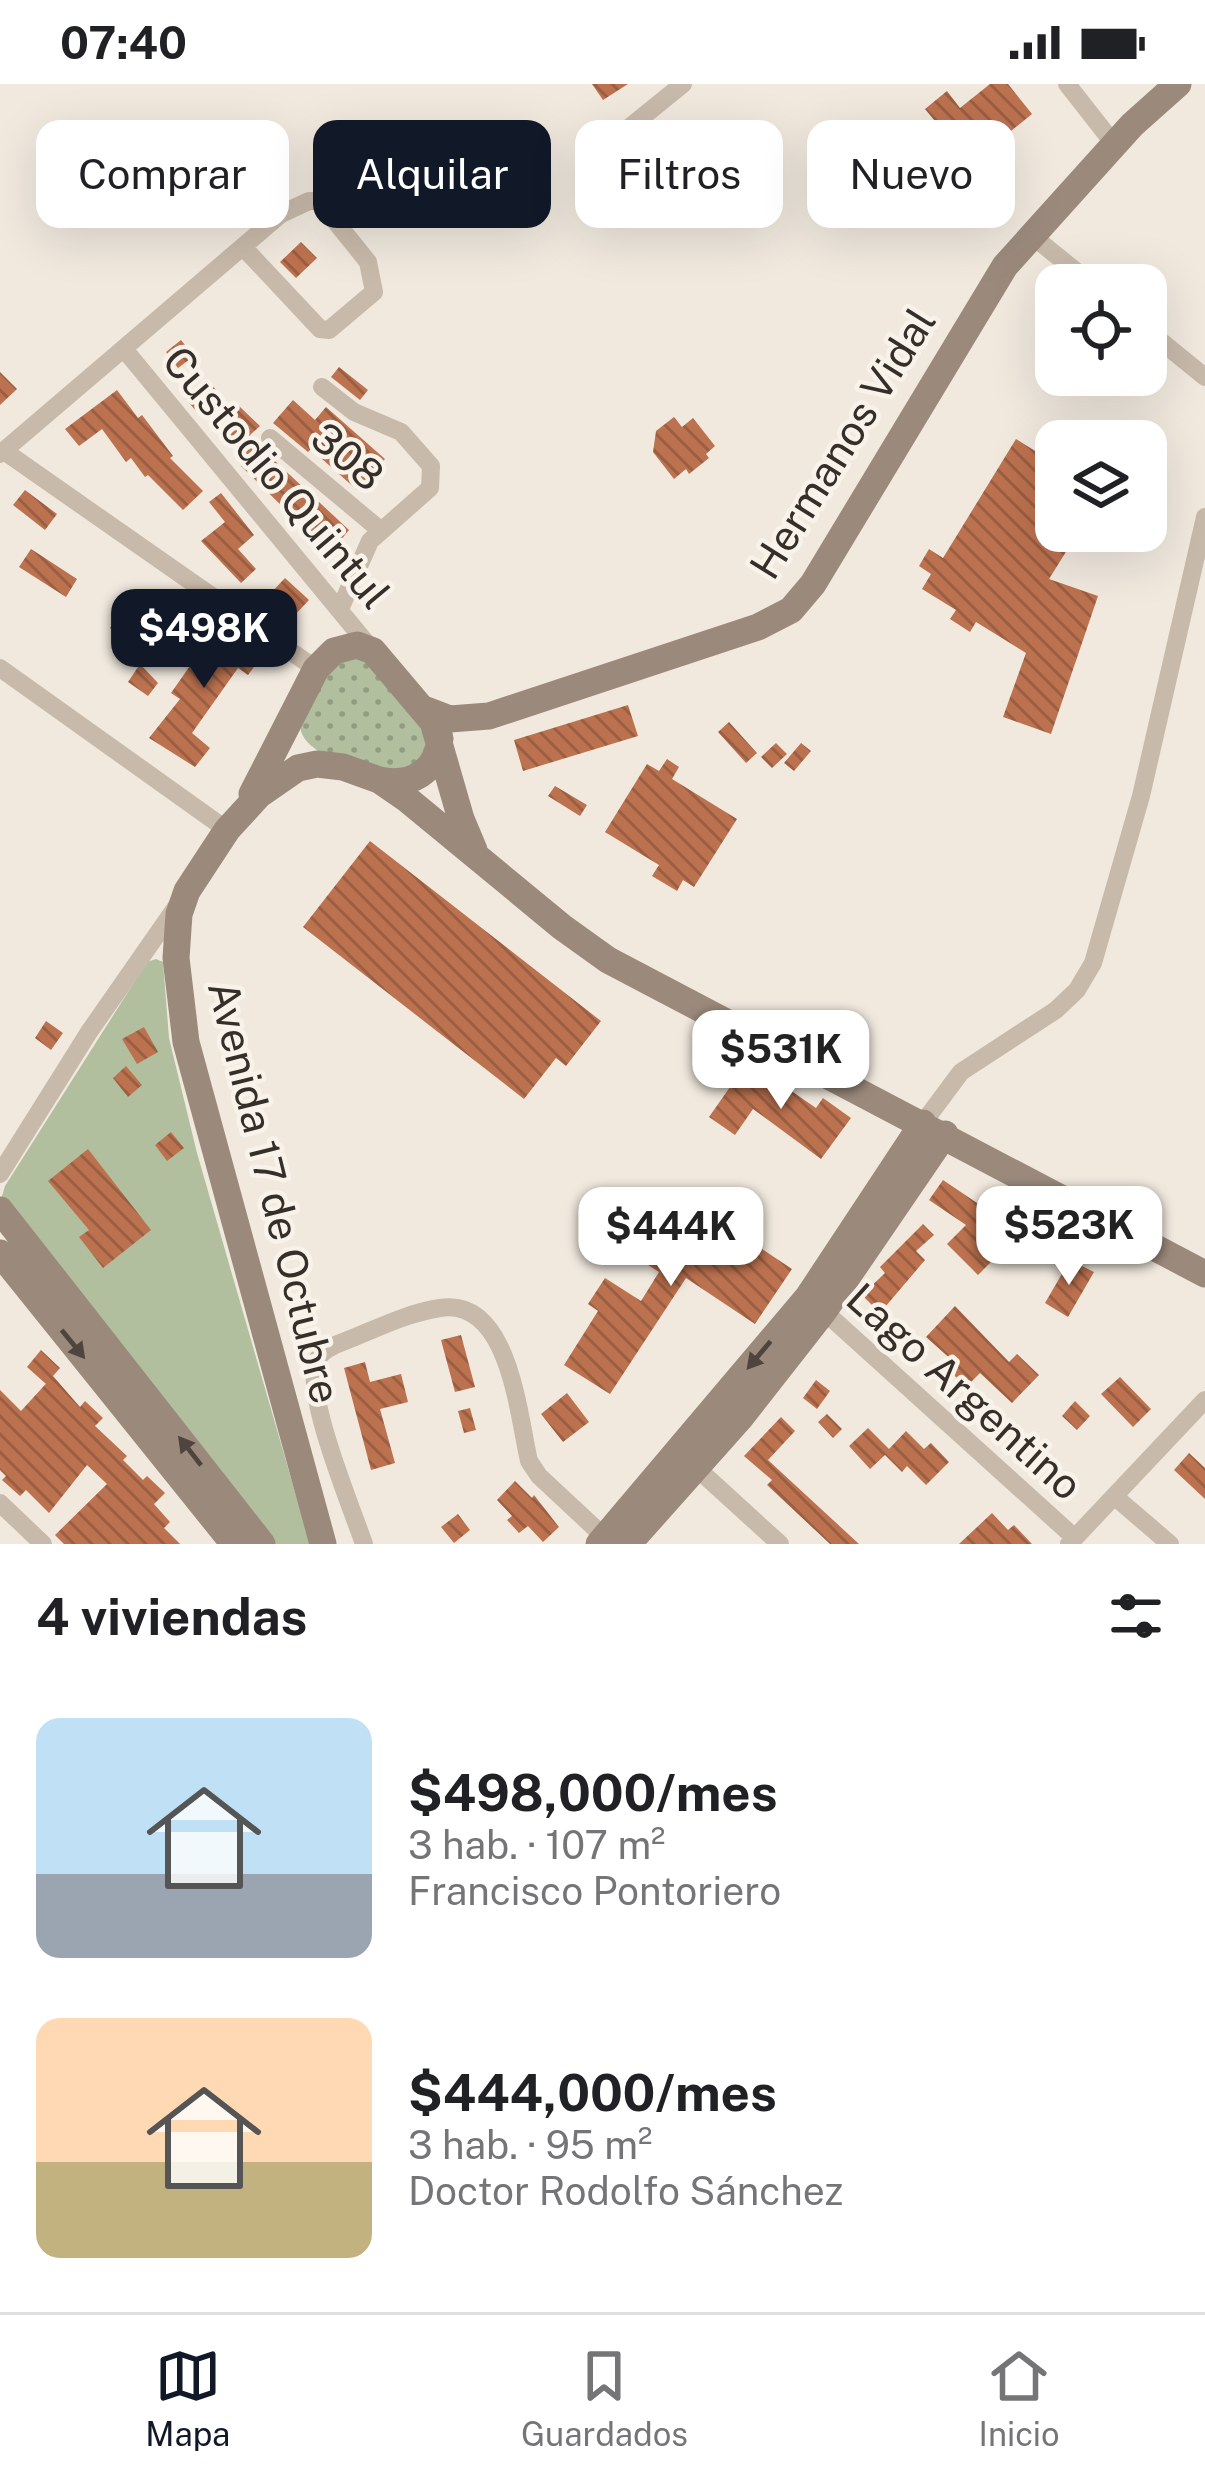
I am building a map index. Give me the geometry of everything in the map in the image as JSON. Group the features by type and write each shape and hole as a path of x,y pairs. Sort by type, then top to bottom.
{"main road":[{"name":"Hermanos Vidal","path":"424,709 450,718 489,716 758,627 791,610 824,566 980,303 1030,234 1178,84"},
{"path":"316,669 341,647 357,645 373,651 424,709 461,819 480,859"},
{"name":"Avenida 17 de Octubre","path":"316,669 247,805 187,891 179,914 176,958 186,1042 323,1544"},
{"path":"294,710 298,742 312,759 379,780 405,782 422,774 439,750"},
{"name":"Hermanos Vidal","path":"439,750 489,716"},
{"name":"Avenida 17 de Octubre","path":"247,805 298,768 330,765"},
{"path":"379,780 608,960 1205,1274"},
{"path":"611,1543 816,1304 934,1129"},
{"path":"0,1210 262,1544"},
{"path":"0,1253 233,1544"}],"street":[{"path":"638,120 682,84"},
{"path":"1067,84 1114,144"},
{"path":"243,247 320,329 329,330 374,292 368,262 319,201 309,201 281,214 2,453 316,669"},
{"path":"1030,234 1067,264"},
{"path":"1167,346 1205,377"},
{"name":"Custodio Quintul","path":"124,349 373,651"},
{"path":"322,388 354,412 400,432 431,466 430,488 370,541 340,610"},
{"name":"308","path":"270,438 379,529"},
{"path":"934,1129 961,1072 1056,1010 1077,990 1093,963 1142,796 1205,517"},
{"path":"0,668 227,830"},
{"path":"0,1174 89,1032 187,891"},
{"name":"Lago Argentino","path":"816,1304 1072,1541"},
{"path":"364,1544 315,1390 314,1369 320,1354 437,1308 457,1307 473,1313 497,1337 529,1461 611,1543"},
{"path":"1072,1541 1205,1400"},
{"path":"687,1459 780,1544"},
{"name":"Lago Argentino","path":"1114,1496 1170,1544"},
{"path":"0,1503 43,1544"}],"green space":[{"path":"343,656 373,661 425,724 426,755 401,775 329,756 303,736 300,721 307,702"},
{"path":"147,962 163,962 169,1038 197,1153 310,1544 270,1544 2,1196"}],"building":[{"path":"592,84 628,84 603,100"},
{"path":"990,84 1008,84 1032,114 1015,128 1015,120 934,120 925,109 947,91 960,108"},
{"path":"301,242 317,258 296,278 280,262"},
{"path":"181,340 194,356 178,368 166,352"},
{"path":"339,367 368,390 360,400 331,377"},
{"path":"0,372 17,389 0,405"},
{"path":"206,379 217,391 196,411 185,398"},
{"path":"117,390 138,418 142,415 173,456 170,458 203,491 183,510 131,458 126,462 102,429 79,446 65,429"},
{"path":"293,400 315,420 326,407 385,459 357,490 273,423"},
{"path":"239,406 260,426 250,435 261,448 349,530 330,553 241,466 248,459 217,428"},
{"path":"674,417 682,427 693,418 715,446 706,454 709,458 674,479 653,452 656,431"},
{"path":"1016,439 1035,451 1035,552 1066,552 1049,579 1098,596 1051,734 1003,717 1026,653 976,622 970,632 950,619 956,610 922,589 931,574 919,566 929,549 943,558"},
{"path":"25,490 57,514 45,530 13,505"},
{"path":"221,493 254,535 238,549 256,569 241,583 201,541 225,522 209,502"},
{"path":"31,549 77,579 66,597 19,567"},
{"path":"285,578 309,600 293,617 269,595"},
{"path":"131,602 155,622 134,648 110,628"},
{"path":"222,620 257,644 253,650 262,656 248,675 238,668 192,733 210,748 195,767 149,738 180,699 171,693"},
{"path":"140,664 158,683 148,696 128,682"},
{"path":"628,705 638,736 523,771 514,740"},
{"path":"729,722 757,753 746,763 718,732"},
{"path":"776,743 787,754 772,768 761,757"},
{"path":"801,743 811,751 794,771 784,763"},
{"path":"667,759 679,767 672,779 737,819 694,887 683,880 677,891 652,876 659,865 605,832 647,764 659,771"},
{"path":"555,786 587,805 580,816 548,796"},
{"path":"370,841 601,1021 566,1066 556,1058 524,1099 303,927"},
{"path":"46,1021 63,1033 51,1050 35,1038"},
{"path":"144,1027 158,1052 137,1064 122,1039"},
{"path":"126,1066 142,1085 128,1097 113,1078"},
{"path":"744,1067 773,1087 777,1081 816,1108 823,1098 851,1118 821,1159 753,1109 735,1135 709,1117"},
{"path":"171,1132 184,1148 167,1161 155,1145"},
{"path":"88,1149 151,1230 103,1268 79,1237 89,1230 48,1181"},
{"path":"943,1180 983,1207 1015,1238 978,1275 947,1244 966,1225 929,1200"},
{"path":"648,1199 667,1212 672,1203 743,1251 750,1241 792,1269 755,1324 686,1278 610,1394 564,1365 598,1311 588,1304 605,1278 641,1301 659,1272 631,1254 644,1225 635,1218"},
{"path":"923,1224 934,1235 916,1251 925,1260 880,1313 862,1295 885,1273 880,1267"},
{"path":"1070,1260 1094,1272 1068,1317 1045,1303"},
{"path":"955,1306 1009,1362 1017,1354 1039,1375 1012,1403 980,1373 966,1387 947,1368 954,1362 926,1337"},
{"path":"461,1335 475,1387 455,1392 441,1340"},
{"path":"41,1350 60,1368 46,1384 27,1367"},
{"path":"365,1362 370,1382 401,1374 408,1402 380,1409 395,1463 371,1470 344,1368"},
{"path":"53,1376 80,1407 85,1401 103,1418 95,1426 127,1456 123,1460 165,1493 154,1504 170,1522 164,1528 180,1544 64,1544 55,1535 107,1484 87,1465 49,1513 26,1490 20,1496 2,1480 6,1476 0,1470 0,1390 21,1411"},
{"path":"1120,1377 1151,1409 1133,1427 1101,1394"},
{"path":"816,1380 830,1391 817,1409 803,1398"},
{"path":"567,1393 589,1422 563,1442 541,1414"},
{"path":"1075,1401 1090,1416 1077,1430 1062,1416"},
{"path":"470,1408 476,1430 464,1433 458,1411"},
{"path":"827,1414 842,1429 833,1438 818,1422"},
{"path":"781,1417 795,1431 768,1460 859,1544 830,1544 767,1485 772,1480 744,1456"},
{"path":"868,1428 889,1449 906,1431 924,1449 931,1443 949,1462 926,1485 907,1466 902,1472 885,1455 870,1469 849,1446"},
{"path":"1189,1453 1205,1468 1205,1499 1174,1470"},
{"path":"515,1481 532,1498 534,1495 559,1527 543,1542 528,1526 519,1533 507,1520 512,1516 497,1500"},
{"path":"992,1513 1008,1530 1014,1525 1032,1544 959,1544"},
{"path":"458,1514 470,1530 454,1543 441,1527"}]}
